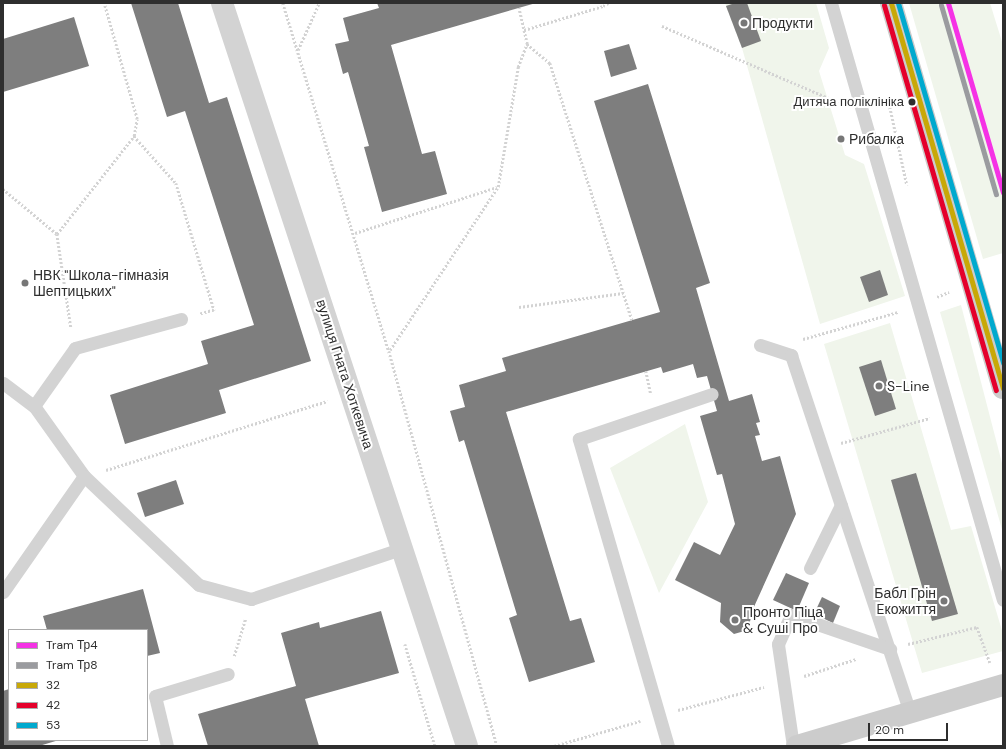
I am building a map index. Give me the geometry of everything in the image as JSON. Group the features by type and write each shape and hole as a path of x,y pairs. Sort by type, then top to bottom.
{"main road":[{"path":"891,3 1003,388"},
{"path":"797,746 910,712 997,676"}],"street":[{"name":"вулиця Гната Хоткевича","path":"222,3 403,548 467,746"}],"lane":[{"path":"831,3 1003,600"},
{"path":"34,406 74,348 181,319"},
{"path":"760,345 791,355 910,712"},
{"path":"3,383 34,406 84,476 199,585 251,599 403,548"},
{"path":"668,746 579,439 712,394"},
{"path":"3,592 84,476"},
{"path":"810,568 840,505"},
{"path":"793,746 778,644 791,615 890,649"},
{"path":"167,746 155,696 228,674"}],"path":[{"path":"57,234 134,136 137,119 104,3"},
{"path":"283,3 355,233 389,350 497,746"},
{"path":"298,51 319,3"},
{"path":"524,30 603,6 608,3"},
{"path":"389,350 498,186 518,67 527,44 519,8"},
{"path":"662,26 862,113"},
{"path":"527,44 550,63 632,320"},
{"path":"134,136 176,183 214,310 181,319"},
{"path":"355,233 498,186"},
{"path":"3,189 57,234 74,348"},
{"path":"933,299 955,289"},
{"path":"519,308 623,293"},
{"path":"791,355 804,339 903,310"},
{"path":"84,476 352,395"},
{"path":"822,448 948,413"},
{"path":"228,674 251,599"},
{"path":"904,646 977,627 997,676"},
{"path":"554,746 640,721"}],"shaded area":[{"path":"725,3 816,3 829,48 819,71 845,155 864,164 905,296 820,324 742,48"},
{"path":"909,3 990,3 1003,45 1003,253 983,259"},
{"path":"961,305 1003,467 1003,533 940,312"},
{"path":"890,323 951,530 971,526 1003,634 1003,651 922,673 824,344"},
{"path":"685,424 708,502 659,593 610,468"}],"building":[{"path":"131,3 178,3 209,103 227,97 311,361 219,390 226,413 125,444 110,395 208,364 201,341 254,325 185,111 167,117"},
{"path":"377,3 536,3 391,45 422,154 435,151 447,194 382,212 364,147 369,146 348,72 343,74 335,44 349,41 343,18 379,8"},
{"name":"Продукти","path":"735,3 747,3 761,41 742,48 726,6"},
{"path":"74,17 89,66 3,92 3,39"},
{"path":"629,44 637,69 611,77 604,51"},
{"path":"648,84 710,283 696,288 729,401 752,394 760,422 756,423 760,435 755,436 762,461 780,456 796,514 753,609 748,630 734,634 720,622 721,603 675,580 694,542 720,555 735,524 722,474 717,475 700,416 717,411 707,376 697,378 693,364 663,373 661,367 506,412 570,621 581,618 595,662 529,682 509,618 517,615 464,440 459,442 450,411 465,407 459,385 506,371 502,358 660,312 594,101"},
{"path":"880,270 888,295 869,302 860,277"},
{"path":"881,360 896,409 875,416 859,367"},
{"path":"916,473 958,614 932,621 891,480"},
{"path":"176,480 184,504 145,517 137,493"},
{"path":"786,573 809,583 797,611 773,600"},
{"path":"143,589 160,653 148,656 148,629 47,629 43,616"},
{"path":"822,597 840,606 833,623 814,614"},
{"path":"381,611 399,673 305,699 319,746 208,746 198,714 296,686 281,633 319,622 320,628"},
{"path":"8,689 8,741 56,741 39,746 3,746 3,691"}],"tram line":[{"name":"Тр4","path":"948,3 1003,192"},
{"name":"Тр8","path":"941,5 996,194"}],"transit line":[{"name":"32","path":"891,3 1003,388"},
{"name":"53","path":"898,3 1003,363"},
{"name":"42","path":"884,5 996,390"}],"place":[{"name":"Продукти","path":"744,23"},
{"name":"Дитяча поліклініка","path":"912,102"},
{"name":"Рибалка","path":"841,139"},
{"name":"НВК \"Школа-гімназія Шептицьких\"","path":"25,283"},
{"name":"S-Line","path":"879,386"},
{"name":"Бабл Грін Eкожиття","path":"944,601"},
{"name":"Пронто Піца & Суші Про","path":"735,620"}]}
